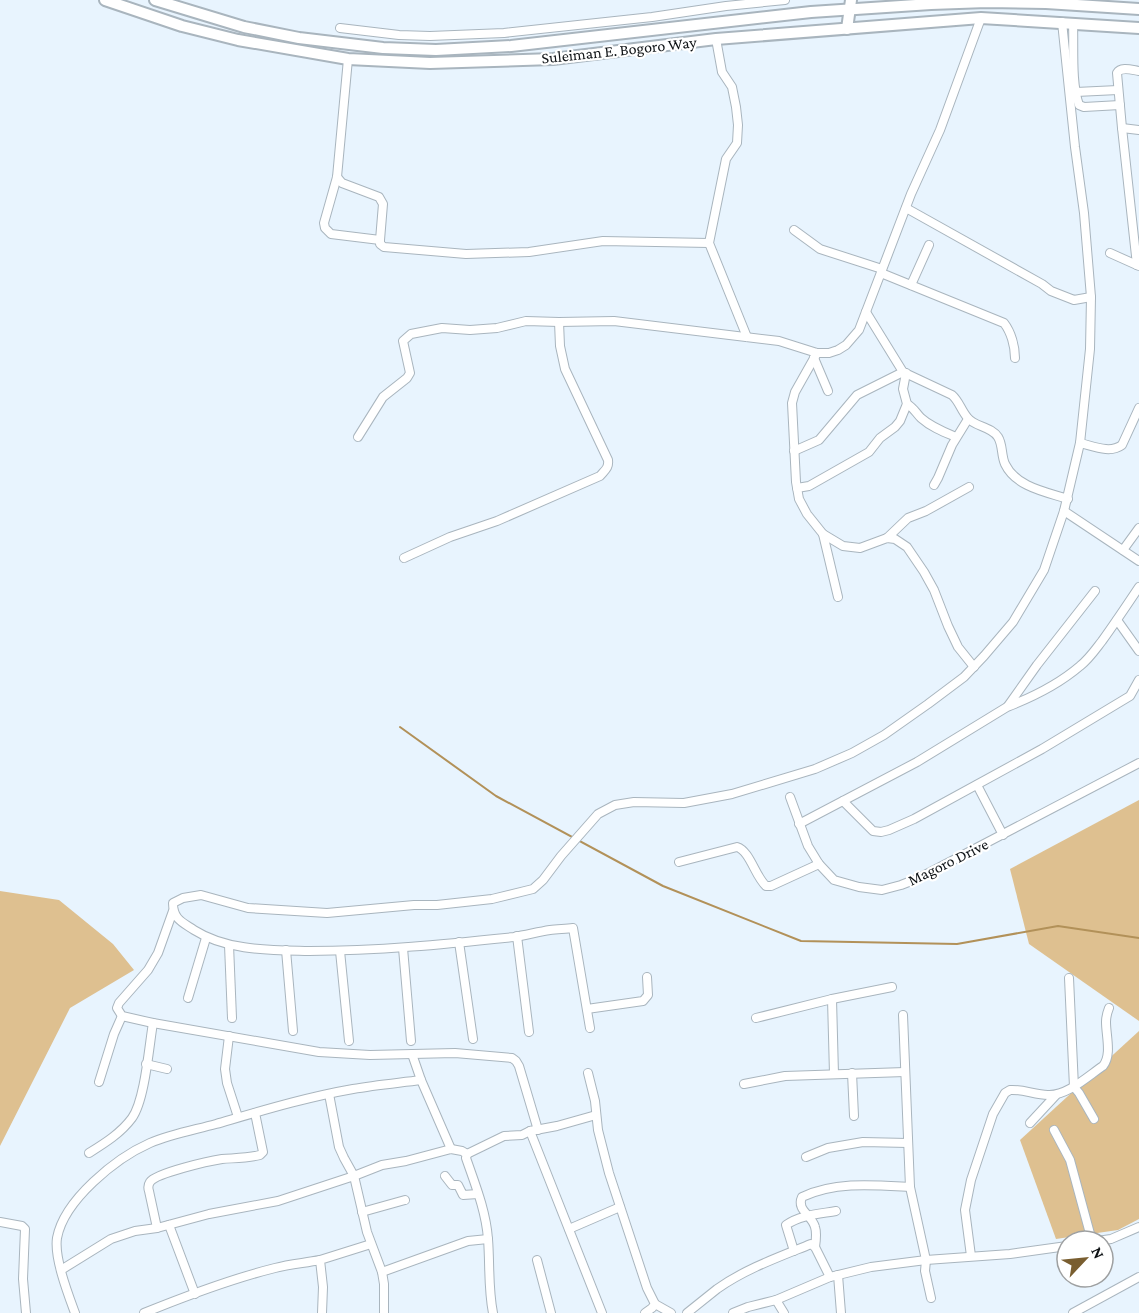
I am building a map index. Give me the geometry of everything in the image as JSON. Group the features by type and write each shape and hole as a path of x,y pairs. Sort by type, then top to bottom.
{"street":[{"name":"Suleiman E. Bogoro Way","path":"105,0 182,26 227,38 348,59 430,63 553,59 716,39 981,18 1139,28"},
{"name":"Suleiman E. Bogoro Way","path":"155,0 244,27 299,38 384,48 436,50 550,42 850,2 1046,3 1139,9"},
{"path":"340,28 420,36 504,33 785,0"},
{"path":"847,29 850,2"},
{"path":"358,437 383,398 408,378 410,373 402,341 411,334 442,328 470,330 497,328 526,321 614,321 784,342 816,356 846,345 859,330 906,208 940,130 981,18"},
{"path":"1068,23 1079,105 1084,107 1120,105"},
{"path":"602,1313 568,1229 534,1131 519,1066 512,1058 455,1053 369,1055 319,1053 153,1023 122,1016 117,1008 153,962 173,911 173,903 183,898 201,895 248,908 327,914 492,899 533,889 598,814 615,805 634,802 684,803 732,794 815,769 852,753 884,735 974,667 1013,622 1044,570 1068,499 1080,442 1090,349 1090,297 1075,147 1068,23"},
{"path":"716,39 722,72 732,87 738,125 737,143 726,159 709,243 747,337"},
{"path":"348,59 338,182 324,223 325,228 331,234 380,240"},
{"path":"1138,265 1117,74 1123,69 1139,71"},
{"path":"1076,92 1118,90"},
{"path":"1122,128 1139,130"},
{"path":"338,182 381,199 383,204 380,244 384,247 466,254 529,252 603,242 709,243"},
{"path":"1129,194 1139,195"},
{"path":"906,208 1055,293 1074,300 1090,297"},
{"path":"794,230 820,249 881,271 1004,323 1010,333 1015,358"},
{"path":"911,285 929,244"},
{"path":"1110,253 1138,265"},
{"path":"866,312 904,372 952,395 968,419 999,438 1004,462 1010,472 1025,485 1068,499"},
{"path":"404,558 600,476 606,469 608,460 565,369 560,346 559,322"},
{"path":"816,356 828,391"},
{"path":"816,356 793,397 792,403 797,488 801,504 823,534 843,546 860,548 887,538 908,518 926,511 969,487"},
{"path":"797,488 808,486 869,452 880,438 897,425 907,404 903,389 904,372"},
{"path":"794,451 819,441 857,395 904,372"},
{"path":"907,404 929,424 956,437"},
{"path":"1080,442 1110,450 1119,448 1139,408"},
{"path":"934,485 956,437 968,419"},
{"path":"1064,511 1139,561"},
{"path":"1123,550 1139,528"},
{"path":"823,534 838,597"},
{"path":"887,538 895,539 907,547 924,572 958,647 974,667"},
{"path":"828,553 843,546"},
{"path":"799,824 916,762 1007,707 1021,702 1073,672 1090,656 1139,587"},
{"path":"1007,707 1095,591"},
{"path":"1117,620 1139,651"},
{"path":"843,801 873,831 890,830 976,786 1130,696 1139,680"},
{"name":"Magoro Drive","path":"790,797 808,846 819,864 834,880 882,890 919,878 1139,764"},
{"path":"976,786 1003,835"},
{"path":"679,862 737,847 741,848 761,882 766,886 771,886 819,864"},
{"path":"173,911 180,921 206,938 229,945 286,950 340,951 403,948 573,928 590,1028"},
{"path":"517,936 530,1032"},
{"path":"188,998 206,938"},
{"path":"459,942 473,1039"},
{"path":"229,945 232,1018"},
{"path":"403,948 411,1041"},
{"path":"286,950 293,1031"},
{"path":"340,951 349,1041"},
{"path":"587,1009 643,1001 648,995 647,977"},
{"path":"1069,978 1074,1087 1094,1119"},
{"path":"756,1018 892,987"},
{"path":"832,999 834,1074"},
{"path":"1030,1123 1056,1095 1074,1087 1106,1063 1106,1021 1109,1008"},
{"path":"903,1015 910,1187 926,1260 925,1271 931,1298"},
{"path":"99,1082 122,1016"},
{"path":"89,1153 115,1136 133,1117 142,1090 153,1023"},
{"path":"229,1036 225,1069 238,1117"},
{"path":"412,1054 451,1149"},
{"path":"146,1064 166,1069"},
{"path":"744,1084 785,1076 905,1072"},
{"path":"588,1073 601,1143 647,1288 655,1304 670,1313"},
{"path":"852,1073 854,1116"},
{"path":"75,1313 61,1270 57,1238 62,1224 86,1189 106,1171 153,1142 238,1117 329,1094 421,1080"},
{"path":"971,1256 965,1210 971,1180 993,1114 1005,1093 1010,1090 1056,1095"},
{"path":"329,1094 339,1147 354,1176 371,1244 382,1272 384,1313"},
{"path":"157,1228 148,1191 151,1180 161,1174 220,1160 260,1155 262,1152 255,1113"},
{"path":"467,1154 501,1137 522,1135 596,1115"},
{"path":"1054,1130 1070,1160 1089,1229"},
{"path":"806,1157 828,1148 863,1142 908,1143"},
{"path":"61,1270 111,1239 135,1231 278,1202 382,1164 406,1161 451,1149 467,1154"},
{"path":"467,1154 466,1158 485,1218 493,1313"},
{"path":"445,1176 452,1185 458,1185 463,1195 478,1194"},
{"path":"815,1247 816,1228 802,1209 800,1204 802,1197 842,1186 870,1184 910,1187"},
{"path":"362,1212 405,1200"},
{"path":"568,1229 620,1207"},
{"path":"794,1251 786,1225 808,1216 836,1211"},
{"path":"0,1222 22,1226 25,1229 23,1279 26,1313"},
{"path":"169,1225 195,1294"},
{"path":"1115,1237 1139,1227"},
{"path":"382,1272 468,1241 488,1239"},
{"path":"144,1313 277,1268 320,1260 371,1244"},
{"path":"687,1313 729,1282 767,1261 811,1244 834,1276 840,1292 841,1313"},
{"path":"733,1313 776,1300 834,1276 871,1268 926,1260 1010,1254 1055,1248"},
{"path":"320,1260 323,1287 322,1313"},
{"path":"537,1260 551,1313"},
{"path":"1073,1313 1139,1277"},
{"path":"776,1300 784,1313"},
{"path":"645,1313 655,1304"}],"shaded area":[{"path":"1139,800 1139,1021 1029,944 1010,869"},
{"path":"0,891 59,900 113,944 134,970 70,1008 0,1146"},
{"path":"1139,1031 1139,1219 1115,1230 1055,1229 1055,1236 1020,1140"}],"waterway":[{"path":"400,727 496,796 663,886 801,941 957,944 1058,926 1139,938"}]}
